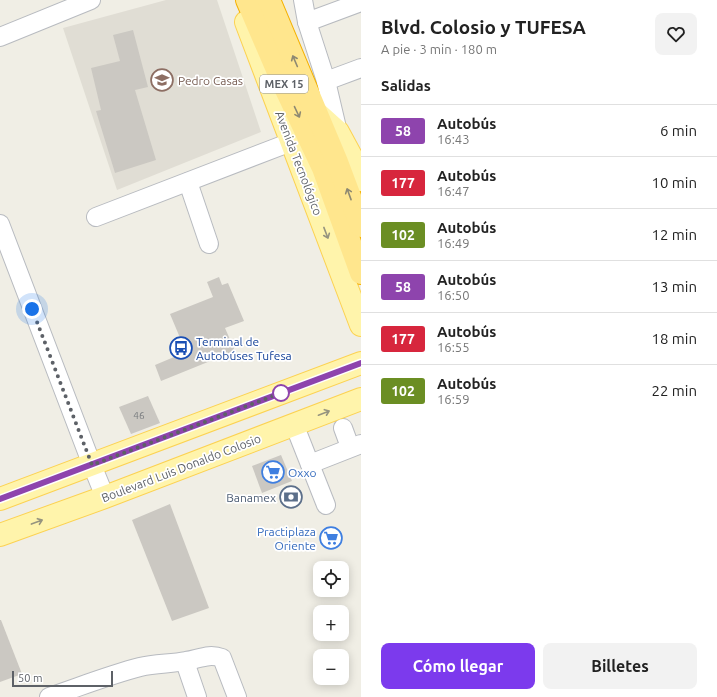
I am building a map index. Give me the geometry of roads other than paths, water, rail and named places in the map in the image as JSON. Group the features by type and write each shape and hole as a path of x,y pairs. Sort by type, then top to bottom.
{"highway":[{"name":"Avenida Tecnológico","path":"247,0 281,79 323,168 361,273"},
{"name":"MEX 15","path":"268,0 318,114 361,226"}],"main road":[{"name":"Avenida Tecnológico","path":"238,0 361,325"},
{"path":"318,114 338,132 356,154 361,180"},
{"path":"0,499 361,363"},
{"name":"Boulevard Luis Donaldo Colosio","path":"0,535 105,497 361,399"},
{"path":"208,421 219,453"}],"street":[{"path":"0,37 91,0"},
{"path":"303,0 307,22 326,81 338,132"},
{"path":"307,22 361,2"},
{"path":"326,81 361,68"},
{"path":"96,217 291,142"},
{"path":"188,182 209,244"},
{"path":"0,224 105,497"},
{"path":"294,424 326,505"},
{"path":"310,464 356,446 342,428"},
{"path":"49,697 141,666 185,662 215,655 222,658 237,697"},
{"path":"185,662 197,697"}],"place":[{"name":"Pedro Casas","path":"162,80"},
{"name":"Terminal de Autobúses Tufesa","path":"181,348"},
{"name":"Oxxo","path":"273,472"},
{"name":"Banamex","path":"291,497"},
{"name":"Practiplaza Oriente","path":"331,538"}]}
